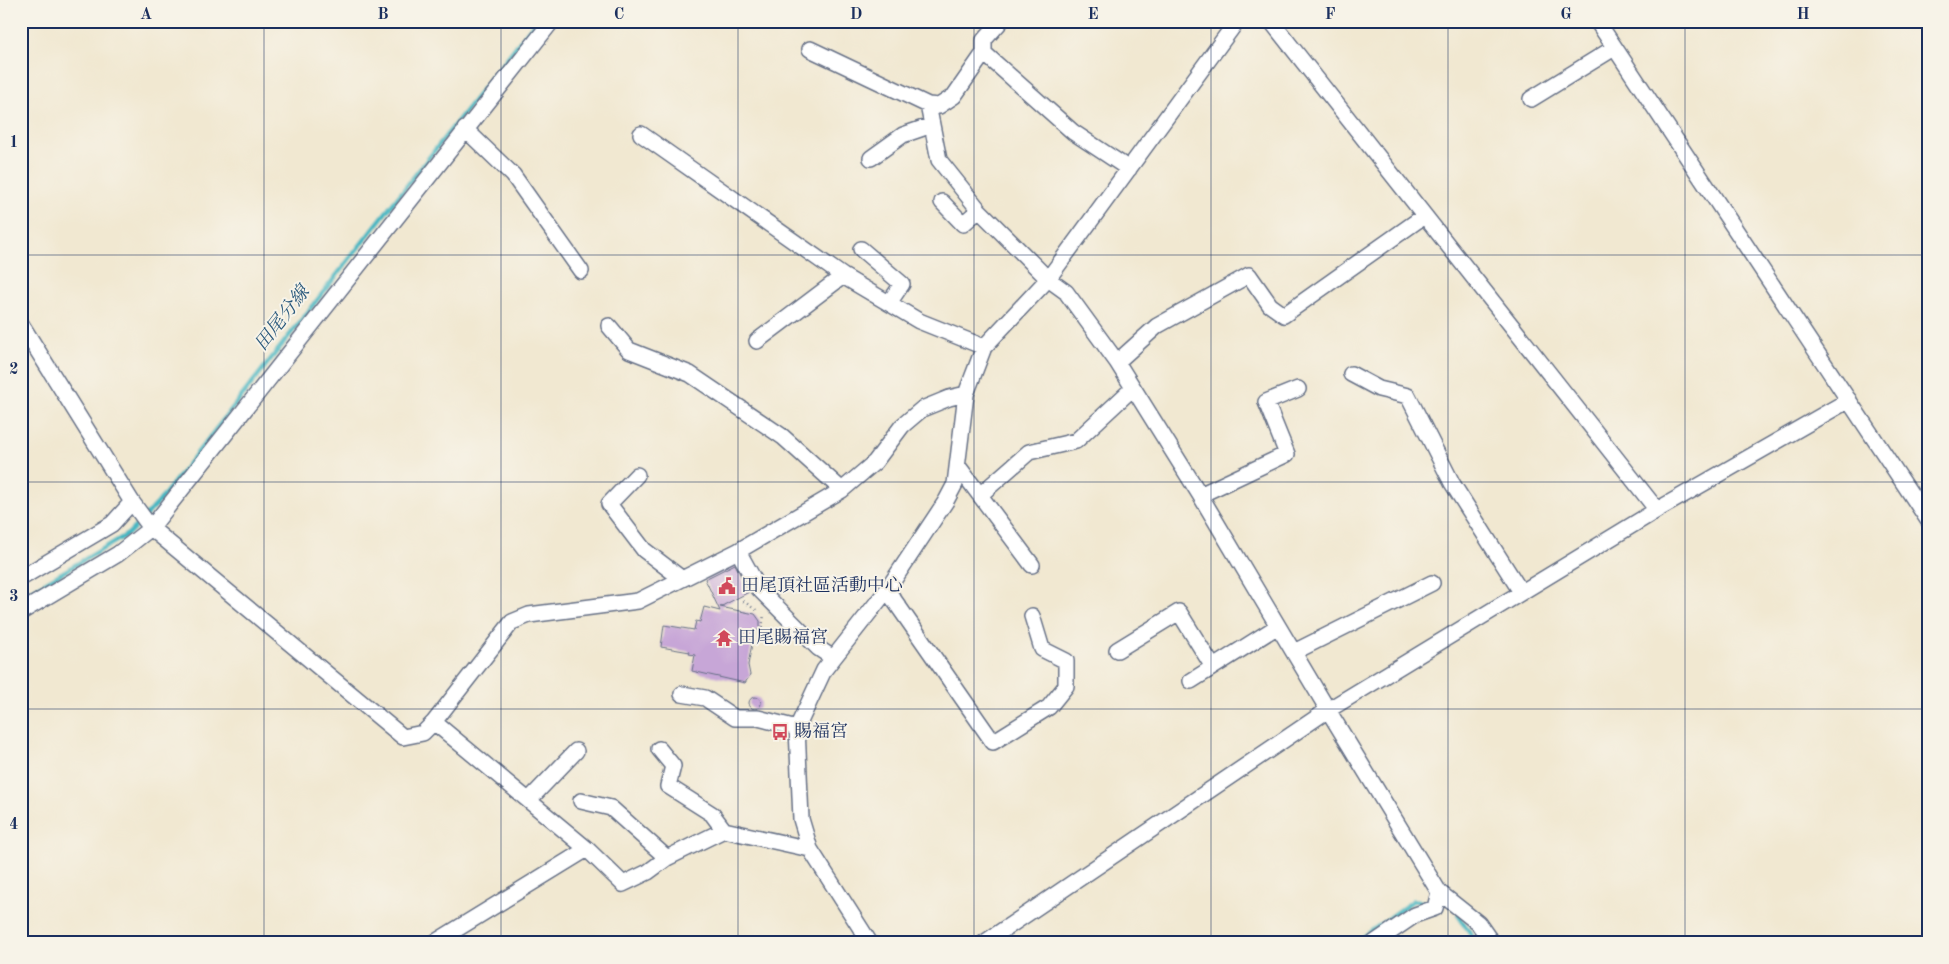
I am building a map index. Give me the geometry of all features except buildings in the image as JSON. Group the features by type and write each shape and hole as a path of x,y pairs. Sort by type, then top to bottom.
{"street":[{"path":"21,612 118,554 151,528 552,21"},
{"path":"810,49 928,105 939,106 954,96 984,53 984,40 1001,21"},
{"path":"870,943 810,849 801,819 797,728 824,665 887,590 946,501 955,484 966,394 984,346 1048,279 1237,21"},
{"path":"1271,21 1657,510"},
{"path":"1605,24 1614,48 1928,520"},
{"path":"1531,99 1614,48"},
{"path":"984,53 1073,132 1129,169"},
{"path":"928,105 939,160 979,210 1048,279 1066,292 1117,362 1200,495 1439,892 1478,922 1492,943"},
{"path":"871,158 903,135 932,125"},
{"path":"465,129 514,175 581,271"},
{"path":"641,134 843,276 919,321 984,346"},
{"path":"942,202 963,224 979,210"},
{"path":"1117,362 1157,326 1249,275 1270,305 1284,315 1424,216"},
{"path":"861,249 902,284 890,303"},
{"path":"757,341 843,276"},
{"path":"21,324 132,502 151,528 403,737 423,733 434,722 512,622 529,615 638,601 738,551 842,490 875,462 902,426 922,409 949,398 966,394"},
{"path":"609,326 629,350 690,374 783,436 842,490"},
{"path":"1351,374 1379,388 1408,396 1452,483 1521,592"},
{"path":"980,495 1030,452 1076,441 1133,388"},
{"path":"1200,495 1287,454 1266,402 1298,389"},
{"path":"984,943 1328,710 1657,510 1849,400"},
{"path":"958,466 1032,565"},
{"path":"637,475 609,504 644,550 682,579"},
{"path":"21,578 112,524 132,502"},
{"path":"738,551 759,589 818,648 824,665"},
{"path":"1294,652 1432,583"},
{"path":"887,590 993,742 1050,707 1066,686 1066,661 1042,649 1032,616"},
{"path":"1117,650 1179,612 1213,667"},
{"path":"1191,681 1278,626"},
{"path":"682,694 704,698 734,718 758,718 797,728"},
{"path":"434,722 588,849 623,884 648,872 667,858 724,830 810,849"},
{"path":"659,750 673,766 668,786 712,814 724,830"},
{"path":"528,800 576,751"},
{"path":"581,801 611,808 667,858"},
{"path":"434,943 588,849"},
{"path":"1374,943 1416,916 1435,908 1439,892"}],"path":[{"path":"743,601 764,615 762,628"}],"waterway":[{"name":"田尾分線","path":"21,597 128,534 158,503 536,21"},
{"path":"1355,943 1414,900 1431,905"},
{"path":"1458,915 1477,943"}],"place":[{"name":"田尾頂社區活動中心","path":"727,586"},
{"name":"田尾賜福宮","path":"724,638"},
{"name":"賜福宮","path":"780,732"}]}
